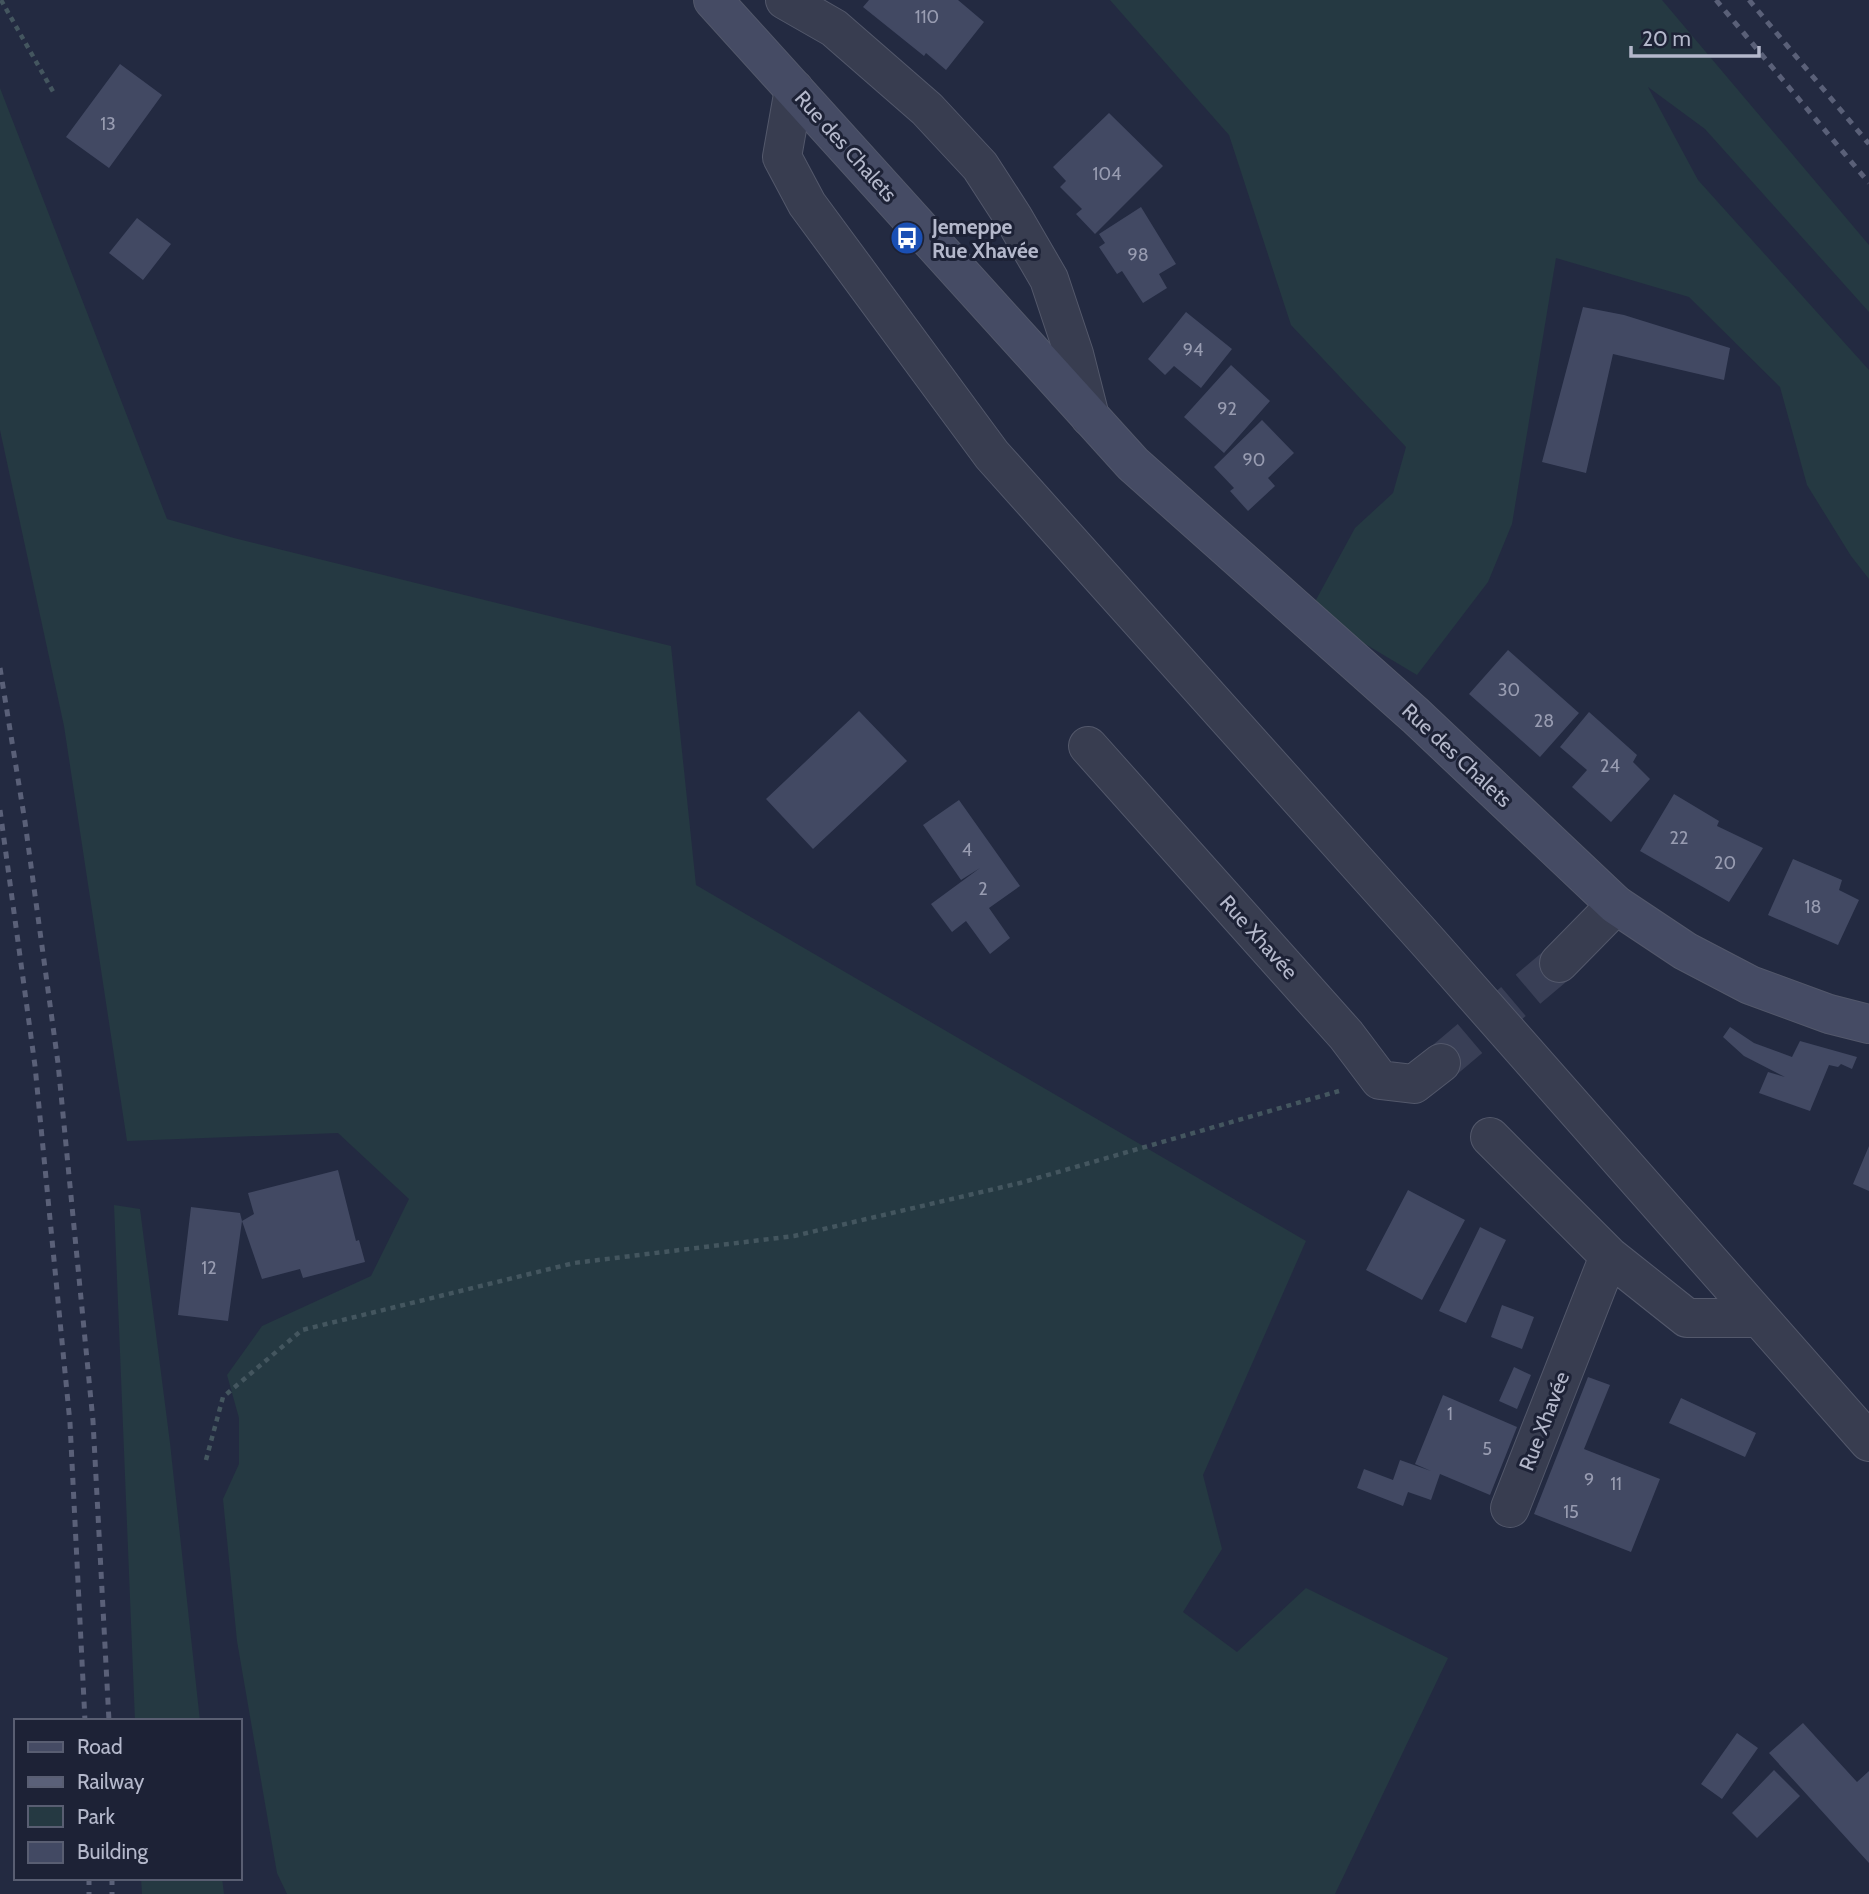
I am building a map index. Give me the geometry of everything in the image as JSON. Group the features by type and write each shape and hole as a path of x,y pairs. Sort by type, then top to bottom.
{"street":[{"name":"Rue des Chalets","path":"713,0 1090,417 1152,481 1416,716 1616,905 1685,951 1750,985 1829,1014 1869,1024"},
{"name":"Rue des Chalets","path":"785,0 834,28 927,109 979,166 1013,216 1049,279 1074,354 1090,417"},
{"path":"794,89 782,157 807,204 992,455 1429,943 1869,1442"},
{"name":"Rue Xhavée","path":"1088,746 1346,1035 1380,1080"},
{"path":"1559,964 1616,905"},
{"path":"1380,1080 1414,1084 1441,1063"},
{"path":"1490,1137 1609,1256 1688,1318 1757,1318"},
{"name":"Rue Xhavée","path":"1510,1508 1609,1256"}],"path":[{"path":"1,0 55,95"},
{"path":"206,1460 223,1396 302,1330 574,1263 794,1236 1020,1183 1285,1104 1380,1080"}],"green space":[{"path":"1110,0 1662,0 1869,245 1869,312 1705,129 1648,87 1698,180 1869,370 1869,579 1851,556 1807,485 1780,387 1689,297 1556,258 1512,524 1488,582 1417,675 1310,611 1355,528 1393,493 1406,447 1291,325 1229,135"},
{"path":"0,88 167,519 671,646 696,885 1306,1241 1203,1475 1222,1549 1183,1612 1237,1652 1306,1588 1448,1658 1335,1894 287,1894 277,1873 237,1641 223,1499 239,1464 239,1418 227,1375 262,1326 371,1276 409,1199 338,1133 127,1141 64,726 0,430"},
{"path":"114,1205 140,1209 170,1443 200,1719 135,1719"},
{"path":"141,1880 222,1880 224,1894 142,1894"}],"building":[{"path":"869,0 958,0 984,22 946,70 926,53 924,56 863,7"},
{"path":"120,64 162,95 109,168 66,137"},
{"path":"1109,113 1163,166 1095,234 1076,214 1082,209 1060,187 1066,181 1053,167"},
{"path":"1141,207 1176,264 1159,274 1167,288 1143,303 1122,271 1117,274 1099,247 1105,243 1099,234"},
{"path":"137,218 171,244 143,280 109,253"},
{"path":"1583,307 1624,315 1730,348 1724,380 1613,354 1586,473 1542,462"},
{"path":"1186,312 1232,349 1201,388 1174,366 1165,375 1148,359"},
{"path":"1231,365 1270,401 1224,453 1184,417"},
{"path":"1262,420 1294,453 1268,478 1275,486 1248,511 1230,491 1234,488 1214,467"},
{"path":"1508,650 1579,713 1540,757 1469,694"},
{"path":"859,711 907,761 813,849 766,799"},
{"path":"1589,712 1637,755 1633,762 1650,779 1611,822 1572,787 1587,770 1560,747"},
{"path":"1674,794 1719,821 1717,826 1763,848 1729,902 1640,851"},
{"path":"959,800 1020,886 989,908 1010,938 990,954 966,921 952,932 931,904 980,868 961,880 923,825"},
{"path":"1793,859 1842,880 1839,890 1859,900 1838,945 1768,915"},
{"path":"1730,1027 1754,1043 1792,1057 1800,1041 1857,1057 1852,1069 1841,1064 1838,1067 1829,1065 1810,1111 1759,1093 1768,1072 1785,1077 1744,1056 1723,1037"},
{"path":"1869,1146 1869,1191 1853,1184"},
{"path":"338,1170 356,1241 359,1240 365,1262 303,1278 300,1269 262,1279 242,1221 254,1214 248,1193"},
{"path":"1408,1190 1465,1220 1422,1300 1366,1270"},
{"path":"191,1207 240,1213 242,1221 228,1321 178,1315"},
{"path":"1480,1227 1506,1240 1466,1323 1439,1311"},
{"path":"1502,1305 1534,1317 1522,1349 1491,1337"},
{"path":"1514,1367 1531,1375 1517,1409 1499,1401"},
{"path":"1588,1377 1610,1385 1584,1449 1660,1479 1631,1552 1534,1514"},
{"path":"1443,1395 1517,1427 1490,1495 1440,1474 1431,1500 1408,1492 1403,1506 1357,1488 1364,1469 1393,1480 1400,1460 1431,1471 1415,1464"},
{"path":"1681,1398 1756,1433 1745,1457 1669,1423"},
{"path":"1803,1723 1857,1782 1869,1771 1869,1863 1769,1753"},
{"path":"1737,1733 1758,1748 1722,1799 1701,1784"},
{"path":"1774,1770 1800,1796 1757,1838 1732,1813"}],"tunnel":[{"path":"1441,1063 1559,963"}],"railway":[{"path":"1716,0 1869,183"},
{"path":"1749,0 1869,144"},
{"path":"0,668 25,822 58,1063 93,1421 109,1719"},
{"path":"0,810 35,1066 70,1423 85,1719"},
{"path":"89,1880 89,1894"},
{"path":"112,1880 112,1894"}],"place":[{"name":"Jemeppe Rue Xhavée","path":"907,238"}]}
